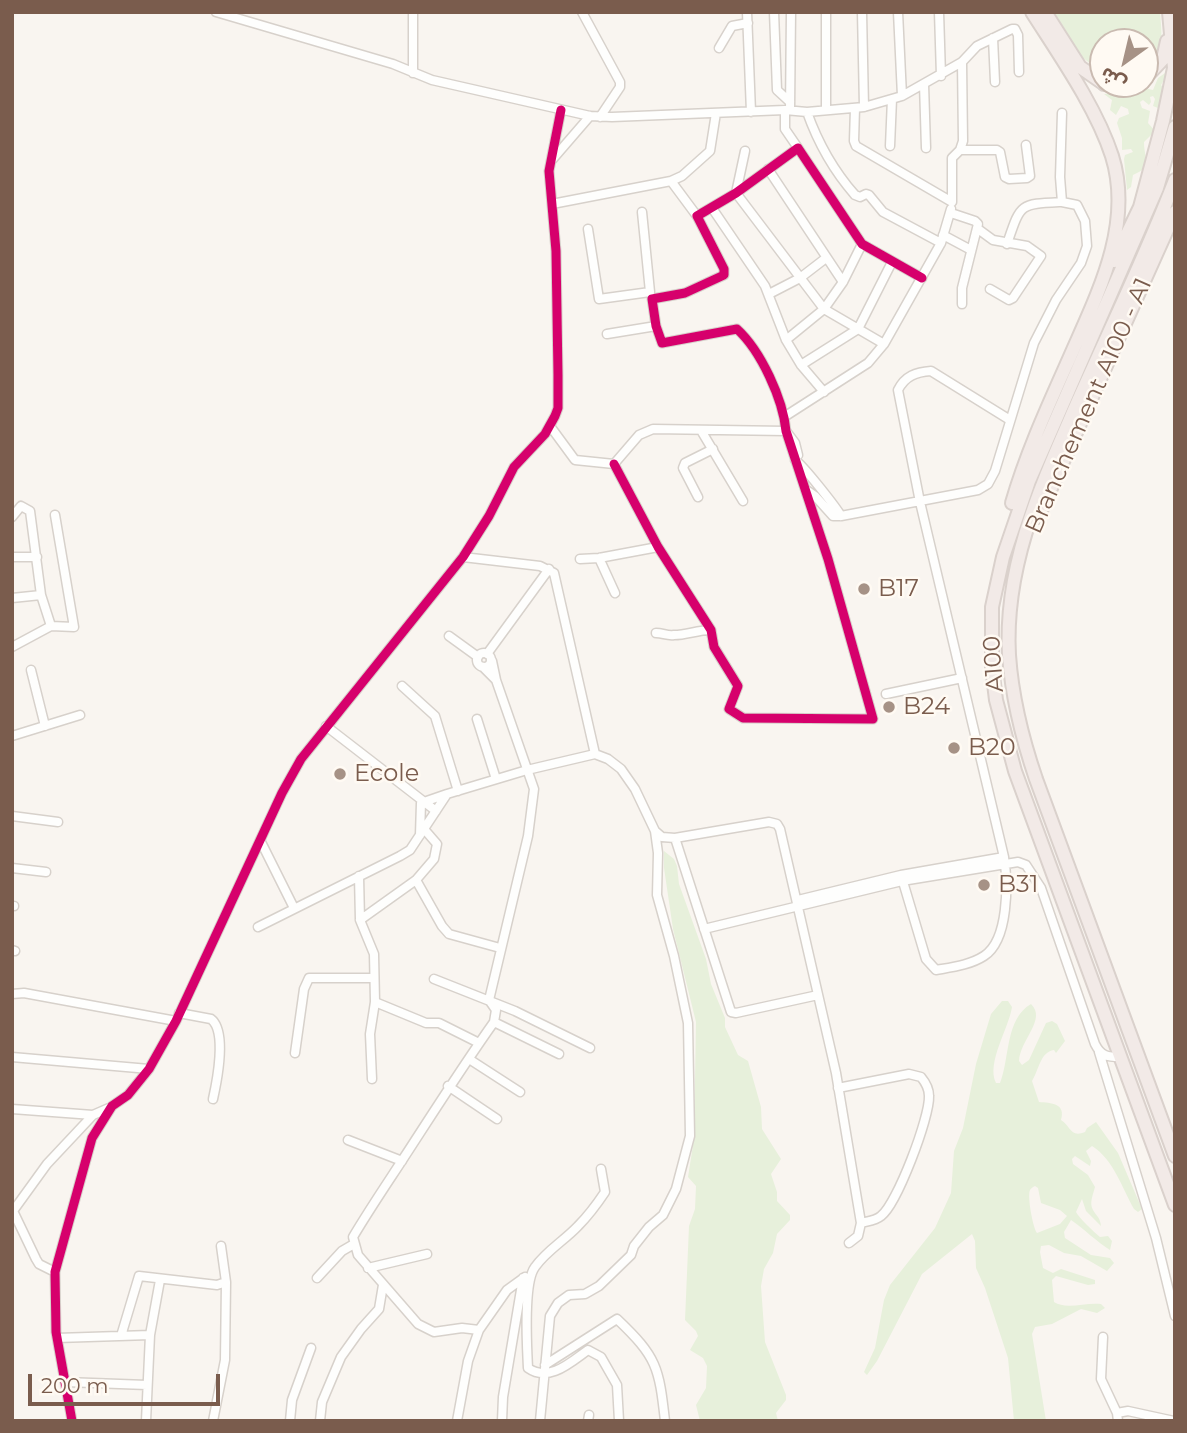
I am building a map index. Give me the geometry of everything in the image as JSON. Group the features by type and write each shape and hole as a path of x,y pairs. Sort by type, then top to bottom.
{"highway":[{"path":"1032,12 1082,93 1112,157 1119,200 1112,246 1099,290"},
{"path":"1045,12 1080,67 1089,73"},
{"path":"992,607 999,553 1013,499 1051,399 1140,206 1153,165 1174,68 1168,12"},
{"path":"1159,63 1167,45 1168,12"},
{"name":"A100","path":"1175,127 1157,188 1024,492 1003,557 992,607 990,637 996,700 1015,771 1175,1205"},
{"name":"A100","path":"1175,180 1153,236 1035,502 1013,586 1009,652 1014,700 1022,739 1175,1156"},
{"name":"Branchement A100 - A1","path":"1013,586 1052,482 1172,224 1175,212"}],"street":[{"path":"216,12 393,64 432,80 600,117 751,112 788,108 807,112 859,108 902,96 941,76 962,62 977,46 1015,29 1018,35 1018,72"},
{"path":"414,12 414,73"},
{"path":"582,12 620,82 620,87 600,117"},
{"path":"747,12 751,112"},
{"path":"774,12 777,90 788,108"},
{"path":"791,12 785,129 862,244 922,278"},
{"path":"826,12 827,110"},
{"path":"862,12 859,108 854,141 856,146 952,202"},
{"path":"898,12 902,96"},
{"path":"939,12 941,76"},
{"path":"719,48 732,26 748,23"},
{"path":"993,38 995,82"},
{"path":"784,417 868,363 884,344 942,239 951,213 952,158 960,150 963,141 962,62"},
{"path":"924,84 926,148"},
{"path":"890,146 892,99"},
{"path":"55,1272 36,1259 13,1211 47,1164 93,1115 112,1107 128,1095 149,1069 178,1017 282,793 301,759 463,558 489,516 514,467 550,426 558,408 556,251 549,179 561,110"},
{"path":"807,112 828,159 855,195 860,197 866,194 883,212 971,250"},
{"path":"552,204 671,181 682,176 710,151 716,113"},
{"path":"1062,113 1062,202"},
{"path":"550,163 590,116"},
{"path":"960,150 997,150 1000,152 1005,177 1027,178 1030,176 1026,145"},
{"path":"697,216 736,193 798,148"},
{"path":"745,151 736,193 824,309 884,344"},
{"path":"768,169 843,282"},
{"path":"588,229 599,299 685,293 724,275 724,269 697,216 671,181"},
{"path":"804,489 815,496 833,516 841,516 920,502 978,489 988,484 995,471 1034,342 1056,300 1081,263 1087,246 1085,222 1077,205 1062,202 1028,204 1022,208 1007,244"},
{"path":"712,208 769,294 786,340 801,365 824,392"},
{"path":"614,464 658,547 711,630 714,647 738,686 729,709 743,718 873,719 832,571 804,489 784,417 759,356 737,329 662,343 651,296 642,212"},
{"path":"951,213 975,221 978,229 993,240 1027,246 1037,251 1040,259 1013,298 1009,300 990,289"},
{"path":"962,304 962,288 978,229"},
{"path":"786,340 824,309 843,282 862,244"},
{"path":"769,294 800,278 826,258"},
{"path":"801,365 858,329 892,262"},
{"path":"607,334 656,326"},
{"path":"902,878 926,959 936,970 975,961 996,946 1006,896 1004,860 920,502 898,394 905,379 919,371 931,371 1010,421"},
{"path":"550,426 575,460 614,464"},
{"path":"614,464 639,435 653,429 702,432 786,431"},
{"path":"702,432 743,501"},
{"path":"698,497 683,468 685,463 713,449"},
{"path":"798,462 835,505 841,516"},
{"path":"12,517 21,506 30,511 41,595 51,626"},
{"path":"12,647 51,626 74,627 55,516"},
{"path":"580,559 658,547"},
{"path":"12,557 37,557"},
{"path":"463,558 526,564 549,569 554,573 595,754"},
{"path":"599,558 615,593"},
{"path":"496,680 478,663 549,569"},
{"path":"12,598 41,595"},
{"path":"656,633 669,636 684,634 694,629 711,630"},
{"path":"449,636 485,657 496,680 534,789 528,836 489,1000 496,1010 494,1022 448,1086 353,1237 358,1255 418,1324 428,1330 443,1332 462,1328 480,1330"},
{"path":"31,670 45,726"},
{"path":"886,694 962,678"},
{"path":"402,686 435,716 458,791"},
{"path":"12,736 80,715"},
{"path":"477,719 496,779"},
{"path":"326,726 436,811"},
{"path":"360,920 416,880 434,859 437,844 422,832 419,808 423,801 527,770 595,754 608,759 621,769 635,789 655,831 659,853 656,886 688,1023 690,1136 676,1189 663,1216 649,1227 634,1246 631,1255 598,1286 585,1294 569,1295 558,1303 550,1316 540,1421"},
{"path":"258,927 410,850 447,794"},
{"path":"12,816 58,822"},
{"path":"655,831 662,837 675,838 769,822 777,824 780,829 838,1088 861,1223 858,1236 849,1243"},
{"path":"675,838 731,1012 818,995"},
{"path":"260,840 293,908"},
{"path":"704,929 902,878 1004,860 1026,865 1035,876 1099,1052 1152,1225 1175,1316"},
{"path":"12,868 46,872"},
{"path":"359,876 360,920 374,954 375,1002 370,1034 372,1079"},
{"path":"416,880 449,934 500,948"},
{"path":"295,1053 304,989 309,978 374,978"},
{"path":"434,979 489,1000 590,1048"},
{"path":"12,994 24,993 178,1017 211,1019 219,1028 220,1045 213,1099"},
{"path":"375,1002 426,1023 439,1023 479,1043"},
{"path":"494,1022 559,1054"},
{"path":"1099,1052 1104,1056 1120,1057"},
{"path":"12,1057 149,1069"},
{"path":"469,1059 520,1092"},
{"path":"838,1088 909,1074 921,1077 928,1088 925,1124 893,1199 882,1216 861,1223"},
{"path":"448,1086 497,1119"},
{"path":"72,1421 57,1338 55,1272 92,1139 112,1107"},
{"path":"12,1109 93,1115"},
{"path":"348,1140 402,1161"},
{"path":"457,1421 468,1361 480,1330 507,1290 578,1227 598,1203 605,1192 601,1169"},
{"path":"317,1278 342,1251 354,1244"},
{"path":"212,1421 225,1360 226,1282 221,1246"},
{"path":"368,1268 426,1254"},
{"path":"533,1268 528,1292 528,1368 533,1371 559,1370 587,1350 593,1352 601,1357 617,1385 619,1421"},
{"path":"121,1336 139,1276 217,1285 226,1282"},
{"path":"502,1421 503,1397 523,1278"},
{"path":"146,1421 150,1335 160,1280"},
{"path":"320,1421 322,1402 341,1357 379,1309 383,1285"},
{"path":"544,1369 617,1319 640,1340 654,1359 662,1389 665,1421"},
{"path":"57,1338 150,1335"},
{"path":"1104,1336 1101,1379 1118,1417 1128,1411 1174,1421"},
{"path":"290,1421 292,1400 311,1348"},
{"path":"65,1382 147,1385"}],"green space":[{"path":"1054,12 1160,12 1159,50 1159,28 1089,28 1089,62 1083,58"},
{"path":"1165,73 1167,75 1161,85 1164,89 1158,108 1153,106 1154,98 1159,98 1159,77"},
{"path":"1109,98 1150,98 1151,102 1149,105 1143,100 1140,102 1142,108 1150,111 1148,123 1155,131 1144,142 1146,166 1133,175 1131,187 1127,190 1124,159 1125,155 1133,152 1131,149 1122,150 1122,138 1117,123 1119,118 1129,114 1128,109 1121,106 1116,115 1110,110 1112,100"},
{"path":"664,851 674,859 677,866 679,884 706,959 711,984 725,1018 725,1027 738,1055 748,1061 761,1107 762,1129 781,1159 771,1174 777,1201 790,1215 790,1220 777,1234 773,1253 764,1269 761,1286 765,1342 786,1395 786,1400 776,1413 778,1421 700,1421 696,1405 706,1388 707,1366 703,1358 690,1350 698,1336 685,1320 689,1226 695,1209 696,1186 688,1177 694,1139 696,1022 673,929"},
{"path":"1002,1001 1008,1001 1012,1007 996,1056 996,1083 1000,1083 1003,1073 1012,1029 1023,1011 1031,1004 1036,1016 1020,1053 1019,1061 1022,1065 1029,1060 1046,1023 1052,1021 1057,1024 1065,1041 1056,1053 1054,1050 1049,1051 1040,1062 1032,1081 1039,1102 1059,1107 1061,1120 1076,1134 1085,1132 1096,1122 1118,1153 1142,1209 1138,1212 1134,1209 1112,1167 1092,1146 1086,1151 1091,1161 1090,1166 1075,1156 1072,1159 1073,1164 1088,1175 1095,1187 1091,1205 1101,1226 1086,1211 1082,1199 1076,1212 1100,1237 1108,1236 1112,1241 1110,1250 1071,1220 1064,1232 1065,1238 1091,1255 1110,1258 1114,1263 1107,1271 1081,1256 1064,1253 1049,1245 1041,1246 1043,1268 1053,1273 1061,1269 1095,1280 1095,1284 1088,1285 1056,1276 1052,1280 1054,1302 1070,1306 1101,1304 1105,1308 1097,1313 1081,1309 1052,1324 1035,1327 1032,1334 1046,1421 1014,1421 1008,1358 976,1268 975,1241 972,1234 922,1274 877,1361 867,1375 864,1372 875,1348 884,1300 890,1285 935,1228 951,1193 954,1151 963,1128 976,1064 991,1014","holes":["1033,1187 1038,1188 1041,1203 1060,1210 1067,1216 1060,1224 1037,1233 1029,1193"]}],"cycle path":[{"path":"72,1421 56,1332 55,1272 92,1138 112,1106 128,1095 149,1069 176,1021 282,793 301,759 463,557 489,516 514,467 545,434 558,408 556,251 549,171 561,110"},
{"path":"614,464 658,547 711,630 714,647 738,686 729,709 743,718 873,719 828,559 786,431 776,390 769,376 746,338 737,329 662,343 652,299 685,293 724,275 724,269 697,216 736,193 798,148 862,244 922,278"}],"place":[{"name":"B17","path":"864,589"},
{"name":"B24","path":"889,707"},
{"name":"B20","path":"954,748"},
{"name":"Ecole","path":"340,774"},
{"name":"B31","path":"984,885"}]}
